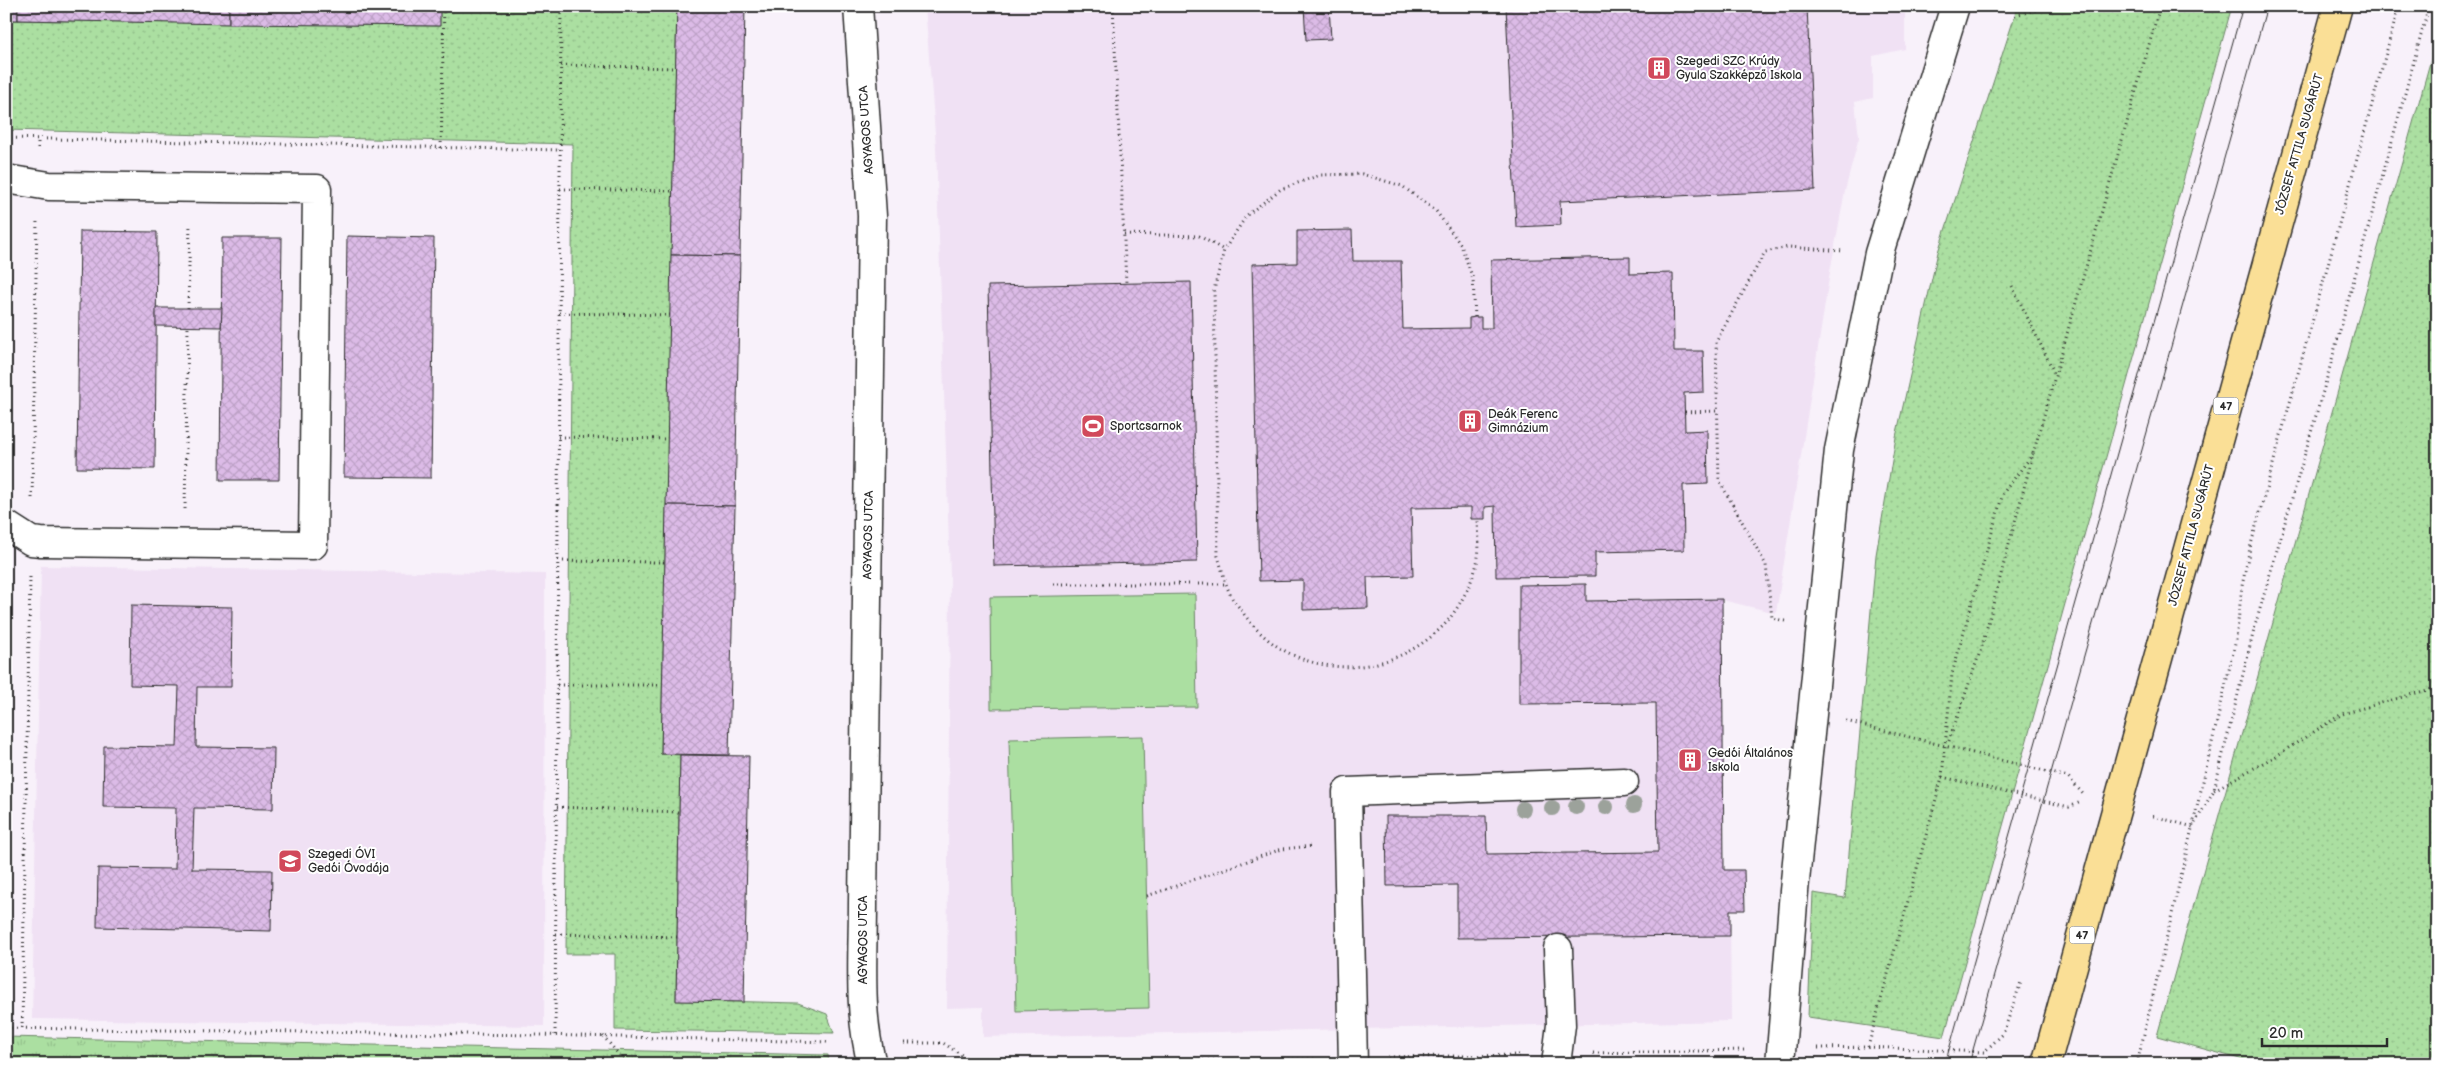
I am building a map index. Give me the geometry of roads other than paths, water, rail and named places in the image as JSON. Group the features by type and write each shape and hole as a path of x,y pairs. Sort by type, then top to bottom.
{"main road":[{"name":"JÓZSEF ATTILA SUGÁRÚT","path":"2046,1064 2338,6"}],"street":[{"name":"AGYAGOS UTCA","path":"858,6 872,216 863,903 869,1053"},
{"path":"1780,1056 1820,629 1839,450 1879,253 1956,6"},
{"path":"6,179 48,186 317,189 313,545 31,541 6,525"},
{"path":"1353,1061 1348,792 1624,782"},
{"path":"1556,1059 1561,1025 1558,949"}],"tram line":[{"path":"1945,1064 2243,6"},
{"path":"1969,1064 2267,6"}],"place":[{"name":"Szegedi SZC Krúdy Gyula Szakképző Iskola","path":"1659,68"},
{"name":"Deák Ferenc Gimnázium","path":"1470,421"},
{"name":"Sportcsarnok","path":"1093,426"},
{"name":"Gedói Általános Iskola","path":"1690,760"},
{"name":"Szegedi ÓVI Gedói Óvodája","path":"290,861"}]}
